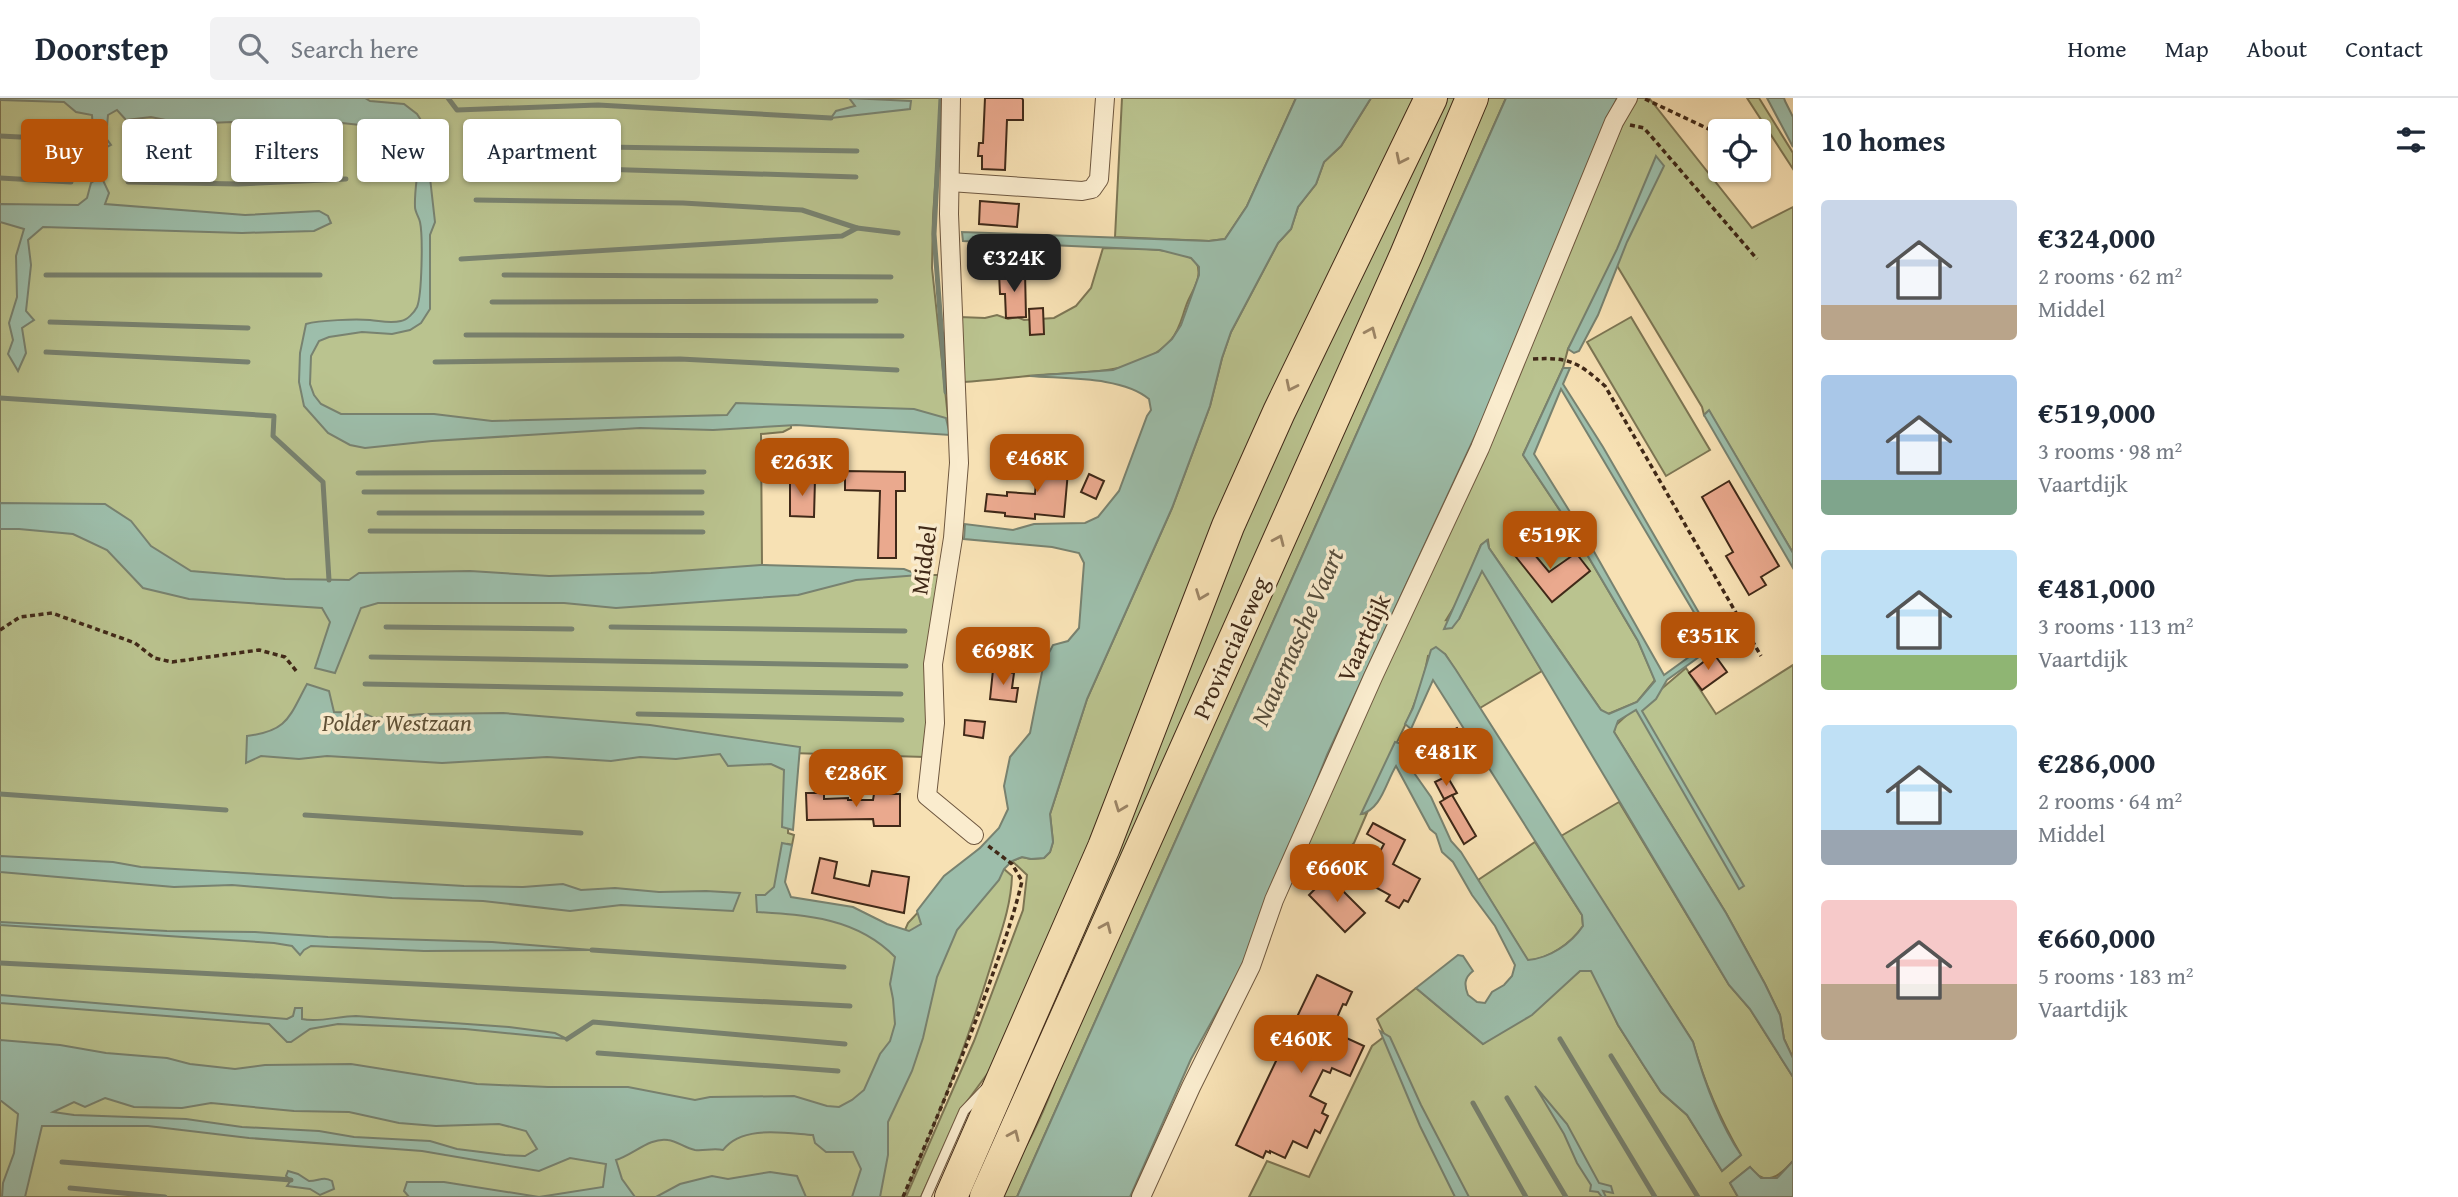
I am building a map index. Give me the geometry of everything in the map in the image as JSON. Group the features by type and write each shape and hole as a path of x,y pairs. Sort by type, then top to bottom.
{"highway":[{"name":"Provincialeweg","path":"951,1197 1104,847 1228,526 1279,412 1431,98"},
{"name":"Provincialeweg","path":"986,1197 1400,268 1472,98"}],"street":[{"name":"Middel","path":"951,98 950,181 959,463 953,538 933,664 935,723 927,796 974,835"},
{"path":"950,181 1092,190 1100,180 1105,98"},
{"name":"Vaartdijk","path":"1141,1197 1191,1087 1251,966 1279,888 1373,677 1480,448 1614,122 1628,98"}],"lane":[{"path":"926,1197 964,1111 1011,1063"}],"path":[{"path":"1643,98 1708,129"},
{"path":"1614,122 1644,128 1757,259"},
{"path":"1517,360 1556,358 1582,366 1605,386 1761,656"},
{"path":"0,630 20,617 52,613 135,643 154,658 172,662 259,650 285,657 297,672"},
{"path":"903,1197 965,1051 1009,929 1022,881 1012,864 974,835"}],"green space":[{"name":"Polder Westzaan","path":"0,98 941,98 932,268 949,427 791,418 791,428 783,432 761,434 762,565 848,577 941,575 928,695 925,757 791,753 788,833 794,835 792,845 788,844 783,883 784,901 902,937 908,923 980,848 1012,876 1010,899 972,1024 904,1197 0,1197"},
{"path":"1122,98 1296,98 1247,206 1225,239 1209,241 1115,237"},
{"path":"1371,98 1417,98 1226,491 1083,871 996,1062 960,1111 921,1197 906,1197 974,1041 1023,910 1027,875 1012,861 1022,857 1044,858 1050,852 1053,842 1050,814 1087,699 1172,508 1210,406 1231,332 1278,243 1291,229 1298,207 1316,184 1324,162 1341,146"},
{"path":"1443,98 1463,98 1069,984 1060,980 1247,511"},
{"path":"1488,98 1506,98 1017,1197 998,1197 1045,1108 1075,1024"},
{"path":"1634,98 1649,98 1708,172 1708,182 1716,182 1752,228 1793,207 1793,553 1709,411 1704,415 1702,407 1616,264 1568,349 1563,368 1523,455 1569,524 1638,641 1655,680 1637,702 1608,714 1601,710 1489,548 1488,540 1481,545 1459,599 1446,620 1459,619 1482,570 1542,671 1480,708 1445,654 1428,656 1417,697 1362,814 1367,813 1354,843 1340,857 1307,845"},
{"path":"1747,98 1759,98 1793,153 1793,169 1771,135 1771,119 1761,119"},
{"path":"1103,248 1164,251 1196,261 1199,272 1197,282 1171,340 1142,361 1109,370 963,382 960,317 985,318 997,315 1024,320 1054,318 1076,306 1091,288"},
{"path":"1631,317 1710,450 1666,476 1587,342"},
{"path":"1793,665 1793,1058 1784,1039 1780,1015 1765,984 1726,913 1614,732 1615,726 1630,712 1638,709 1686,668 1716,714"},
{"path":"1619,802 1729,985 1750,1009 1793,1077 1793,1161 1772,1178 1761,1177 1750,1167 1730,1183 1738,1197 1249,1197 1267,1161 1309,1177 1372,1046 1385,1036 1377,1019 1416,988 1483,1044 1580,971 1591,971 1596,977 1618,1025 1644,1066 1661,1092 1687,1115 1722,1171 1741,1155 1713,1100 1693,1042 1561,836"},
{"path":"1535,842 1582,915 1583,926 1559,949 1528,961 1478,880"}],"water":[{"path":"365,98 370,101 404,104 420,119 357,119 357,125 343,123 343,119 231,119 231,122 217,123 217,119 125,119 117,110 108,115 108,119 92,119 92,115 76,112 64,102 0,100"},
{"path":"849,98 911,101 910,109 831,118 836,111 855,106"},
{"path":"1296,98 1371,98 1341,146 1324,162 1316,184 1298,207 1291,229 1278,243 1231,332 1210,406 1172,508 1087,699 1050,814 1053,842 1050,852 1044,858 1022,857 1012,861 957,930 937,977 923,1038 912,1071 888,1122 888,1155 880,1197 852,1197 861,1169 853,1152 826,1152 815,1143 813,1135 764,1132 741,1137 723,1150 695,1150 668,1140 655,1141 616,1160 622,1179 635,1197 539,1197 603,1187 606,1164 570,1158 539,1171 422,1151 249,1138 148,1126 42,1126 25,1197 2,1197 3,1183 14,1153 18,1114 0,1100 0,1040 167,1058 190,1064 235,1069 265,1065 351,1064 477,1084 628,1087 695,1100 710,1097 794,1096 839,1107 852,1100 864,1090 880,1054 890,1041 895,1024 890,984 895,957 880,944 848,926 813,917 757,912 756,895 765,895 774,887 782,843 792,845 785,882 791,897 853,907 887,924 909,931 921,924 917,911 944,876 980,848 999,828 1008,809 1004,786 1010,757 1030,733 1044,662 1053,645 1068,641 1079,628 1084,563 1079,553 1052,547 964,539 965,524 1013,530 1034,524 1085,523 1098,517 1119,491 1151,410 1149,399 1124,386 1108,382 1030,376 1113,370 1158,352 1172,339 1181,325 1199,275 1199,267 1191,258 1160,250 963,241 962,232 1209,241 1225,239 1247,206","holes":["105,1098 134,1107 182,1108 211,1103 294,1111 349,1112 399,1123 436,1126 499,1124 526,1131 537,1149 525,1156 505,1155 457,1149 430,1141 242,1127 186,1119 53,1112 74,1102 85,1107"]},
{"name":"Nauernasche Vaart","path":"1506,98 1617,98 1494,395 1327,755 1244,963 1191,1059 1130,1197 1017,1197"},
{"path":"1767,98 1784,98 1793,117 1793,147"},
{"path":"1656,156 1664,166 1627,242 1598,315 1579,351 1574,353 1568,349 1617,249"},
{"path":"104,182 109,193 105,204 245,215 319,211 328,216 331,223 314,231 242,233 43,227 28,240 31,265 26,311 34,320 22,328 26,353 18,371 8,354 13,340 9,323 17,297 16,256 24,229 0,222 0,204 78,205 87,198 91,183"},
{"path":"416,182 430,182 435,222 430,235 430,309 421,323 410,330 392,334 362,332 319,341 311,356 310,384 321,404 341,414 434,414 492,421 727,415 736,403 914,409 946,418 950,435 796,425 713,430 640,428 432,441 365,448 350,445 328,433 304,406 299,382 300,353 306,324 347,320 397,322 408,318 416,309 422,252"},
{"path":"1563,368 1570,368 1563,384 1603,447 1717,644 1667,680 1656,699 1642,711 1744,886 1739,889 1636,710 1618,721 1614,732 1726,913 1765,984 1780,1015 1784,1039 1793,1058 1793,1077 1750,1009 1729,985 1482,571 1459,619 1452,628 1444,629 1481,545 1487,540 1489,548 1601,710 1609,714 1637,702 1655,681 1638,641 1569,524 1523,455","holes":["1561,389 1711,641 1664,675 1588,541 1534,454"]},
{"path":"1709,410 1793,553 1793,568 1704,415"},
{"path":"0,503 105,504 131,521 151,546 191,571 285,579 349,580 359,573 470,571 549,576 651,573 761,565 904,569 919,575 856,580 798,595 616,608 564,603 378,603 361,608 335,673 315,668 330,622 322,608 189,599 143,588 107,550 73,534 0,529"},
{"path":"1436,647 1445,654 1456,670 1693,1042 1712,1100 1741,1155 1722,1171 1687,1115 1661,1092 1618,1025 1591,971 1580,971 1532,1015 1483,1044 1416,988 1458,955 1463,956 1473,971 1466,982 1468,995 1477,1002 1485,1003 1492,992 1512,976 1515,965 1495,926 1472,895 1453,862 1442,852 1436,834 1430,829 1396,766 1374,807 1361,814 1395,742 1402,744 1404,756 1413,760 1412,770 1431,797 1451,841 1461,852 1528,960 1559,949 1583,926 1582,915 1433,680 1411,729 1405,724 1413,708 1431,650"},
{"path":"307,684 329,691 334,712 363,713 374,718 503,713 650,725 800,747 793,830 782,827 784,770 771,764 728,766 720,754 676,759 640,757 611,761 547,757 442,763 327,756 299,759 261,756 246,763 247,736 271,730 286,720"},
{"path":"0,856 464,886 523,887 563,884 581,890 615,888 659,892 740,893 733,911 621,905 570,911 483,901 392,898 232,885 174,887 0,872"},
{"path":"0,922 167,931 492,942 592,950 424,951 311,946 300,955 292,946 274,943 0,925"},
{"path":"0,995 287,1019 293,1016 295,1008 302,1008 302,1019 308,1020 356,1016 509,1027 555,1033 567,1039 465,1029 338,1024 310,1029 287,1042 269,1024 0,1003"},
{"path":"1380,1031 1390,1037 1421,1105 1469,1197 1455,1197 1420,1126"},
{"path":"1535,1086 1567,1124 1599,1183 1611,1186 1613,1193 1603,1191 1606,1197 1602,1197 1598,1192 1590,1191 1591,1185"},
{"path":"1793,1161 1793,1197 1738,1197 1730,1183 1750,1167 1761,1178 1777,1178"},
{"path":"288,1171 309,1181 332,1181 334,1189 320,1195 310,1189 287,1186 291,1180 286,1176"},
{"path":"770,1172 797,1176 806,1197 656,1197 680,1184 712,1176 728,1179"},
{"path":"407,1182 444,1182 539,1197 409,1197 404,1191"}],"building":[{"path":"985,98 1023,100 1023,120 1007,120 1005,170 982,169 982,156 978,156 979,143 983,143"},
{"path":"980,201 1019,204 1017,227 979,224"},
{"path":"1005,250 1005,268 978,269 978,251"},
{"path":"1025,272 1026,317 1006,318 1005,294 1000,294 999,273"},
{"path":"1043,308 1044,334 1030,335 1029,309"},
{"path":"1038,458 1069,460 1064,517 1035,514 1035,519 985,511 987,494 1035,494"},
{"path":"845,471 905,472 905,491 896,491 896,558 878,558 880,491 845,490"},
{"path":"1089,474 1104,481 1096,499 1081,492"},
{"path":"790,479 815,479 814,517 790,516"},
{"path":"1729,481 1779,566 1761,577 1766,585 1749,595 1726,556 1733,552 1702,497"},
{"path":"1520,537 1549,572 1576,553 1590,571 1552,602 1508,547"},
{"path":"960,648 991,652 989,666 958,662"},
{"path":"1714,654 1727,672 1702,690 1689,673"},
{"path":"993,670 1014,673 1012,688 1018,688 1016,702 990,699"},
{"path":"965,720 985,722 983,738 964,735"},
{"path":"1457,728 1471,752 1464,756 1468,763 1456,770 1439,742 1446,738 1444,735"},
{"path":"1447,776 1457,793 1444,799 1435,782"},
{"path":"806,793 824,793 824,799 848,800 873,800 874,794 900,794 900,826 874,826 873,819 807,820"},
{"path":"1452,795 1476,836 1464,844 1440,802"},
{"path":"1373,823 1405,840 1393,864 1420,879 1408,902 1404,900 1399,908 1386,901 1390,895 1364,881 1384,844 1367,834"},
{"path":"820,858 837,862 834,878 869,886 872,871 909,877 904,913 812,893"},
{"path":"1328,876 1365,913 1345,932 1309,895"},
{"path":"1317,975 1352,992 1346,1005 1343,1004 1331,1031 1364,1046 1350,1076 1332,1068 1330,1073 1323,1070 1310,1096 1326,1104 1322,1113 1328,1116 1320,1133 1315,1130 1307,1148 1293,1141 1285,1158 1266,1151 1263,1158 1236,1145"}],"waterway":[{"path":"448,98 457,110 598,105 831,118"},
{"path":"941,98 934,234 946,392"},
{"path":"0,136 21,137"},
{"path":"621,147 857,151"},
{"path":"621,170 856,177"},
{"path":"0,178 21,179"},
{"path":"128,182 238,184 346,179"},
{"path":"461,259 842,236 857,228 802,210 683,203 476,200"},
{"path":"857,228 898,233"},
{"path":"46,275 320,275"},
{"path":"504,275 891,277"},
{"path":"492,302 876,301"},
{"path":"50,322 248,328"},
{"path":"466,335 902,336"},
{"path":"46,352 248,362"},
{"path":"435,362 680,359 897,370"},
{"path":"0,398 274,416 273,436 323,482 329,580"},
{"path":"358,473 704,472"},
{"path":"364,492 702,492"},
{"path":"379,513 702,513"},
{"path":"370,531 703,532"},
{"path":"386,627 572,629"},
{"path":"611,627 905,631"},
{"path":"371,657 906,666"},
{"path":"365,684 901,694"},
{"path":"638,714 902,720"},
{"path":"0,794 226,810"},
{"path":"305,815 581,833"},
{"path":"592,950 844,967"},
{"path":"0,963 850,1006"},
{"path":"567,1039 593,1022 845,1044"},
{"path":"1560,1039 1655,1197"},
{"path":"598,1053 838,1071"},
{"path":"1611,1056 1698,1197"},
{"path":"1507,1098 1566,1197"},
{"path":"1473,1103 1526,1197"},
{"path":"62,1162 291,1180"},
{"path":"70,1188 165,1197"}]}
